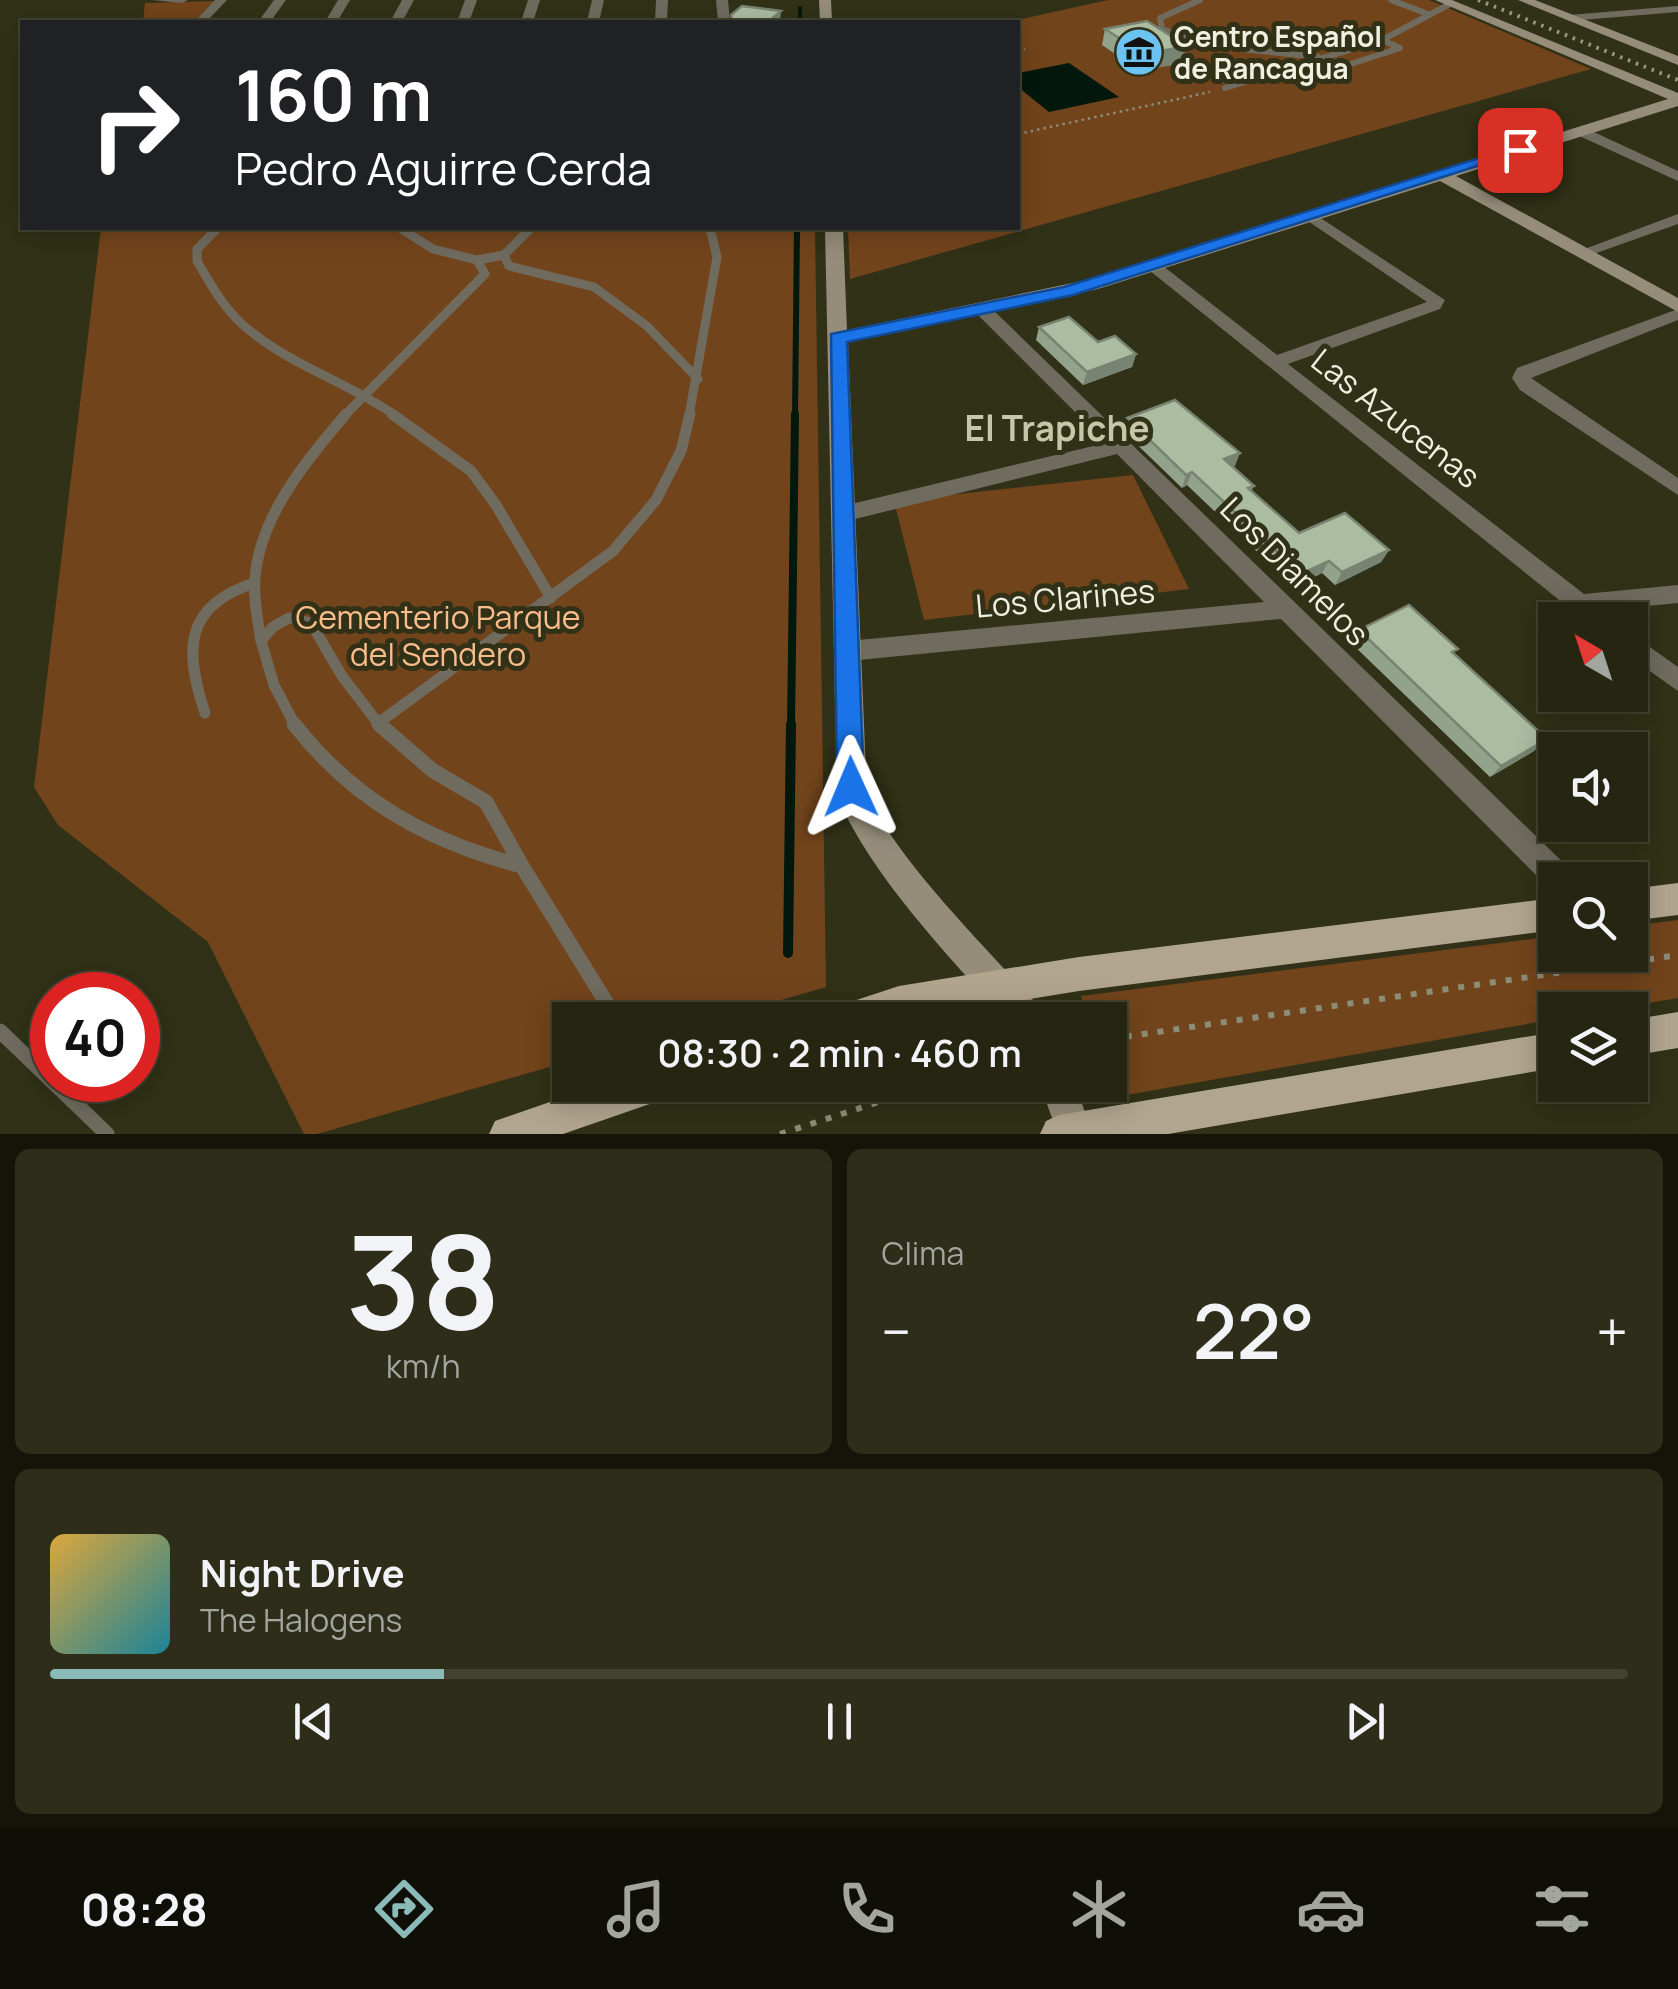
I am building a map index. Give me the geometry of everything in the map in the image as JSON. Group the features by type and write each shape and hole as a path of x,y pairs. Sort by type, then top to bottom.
{"main road":[{"path":"1648,903 1678,899"},
{"path":"906,1002 1079,974 1538,916"},
{"path":"1648,1035 1678,1030"},
{"path":"1067,1132 1538,1053"},
{"path":"508,1134 603,1102"}],"street":[{"path":"158,0 182,0"},
{"path":"202,20 221,0"},
{"path":"1524,0 1678,62"},
{"path":"1642,0 1673,11"},
{"path":"1446,2 1678,100"},
{"path":"1569,18 1673,11"},
{"path":"838,338 1067,291 1678,100"},
{"path":"1580,131 1678,177"},
{"path":"1440,174 1678,310"},
{"path":"1273,363 1434,305 1436,300 1310,216"},
{"path":"1582,253 1678,218"},
{"path":"834,230 851,787 855,807 942,922 1013,1002"},
{"name":"Las Azucenas","path":"1152,266 1577,602"},
{"name":"Los Diamelos","path":"982,309 1543,862"},
{"path":"1678,310 1524,372 1522,378 1678,488"},
{"path":"843,514 1123,446"},
{"path":"1600,602 1678,594"},
{"name":"Los Clarines","path":"848,651 1288,609"},
{"path":"1648,657 1678,681"},
{"path":"1061,1102 1067,1132"}],"lane":[{"path":"1200,0 1166,13 1160,18 1162,29 1214,46 1323,58"},
{"path":"1391,0 1428,14"},
{"path":"1225,88 1382,40 1446,2"},
{"path":"1351,64 1400,48 1382,40"},
{"path":"216,230 197,248 197,261 239,322 265,344 366,395 470,471 496,505 551,598"},
{"path":"403,230 433,249 477,260 504,255 528,230"},
{"path":"377,724 613,550 656,500 680,451 698,379 717,256 710,230"},
{"path":"504,255 510,266"},
{"path":"477,260 484,274"},
{"path":"522,866 432,837 376,804 317,756 282,702 261,640 254,583 264,536 284,495 310,456 484,274 510,266 594,287 646,326 698,379"},
{"path":"205,713 194,671 199,621 218,598 254,583"},
{"path":"261,640 281,622 306,620 377,724 409,754 493,809 522,866 606,1002"},
{"path":"0,1030 107,1134"}],"path":[{"path":"1020,51 1025,50"},
{"path":"1020,134 1225,88"},
{"path":"1127,1036 1678,955"},
{"path":"780,1134 879,1102"}],"green space":[{"path":"1108,0 1429,0 1591,69 850,279 848,230 1020,230 1017,20"},
{"path":"214,1 196,20 143,20 145,3"},
{"name":"Cementerio Parque del Sendero","path":"101,230 815,230 826,987 774,1002 552,1002 552,1066 317,1134 304,1134 208,942 58,825 34,787"},
{"path":"1133,475 1189,589 924,620 894,501"},
{"path":"1678,920 1678,998 1648,1003 1648,992 1538,992 1538,1022 1127,1095 1127,1002 1083,1002 1081,996 1538,938 1538,972 1648,972 1648,924"}],"shaded area":[{"path":"1069,63 1119,97 1049,112 1020,89 1020,73"}],"building":[{"path":"742,6 781,11 770,20 732,20 731,15"},
{"path":"1147,21 1187,46 1144,54 1105,29"},
{"path":"1069,317 1098,342 1115,336 1136,354 1087,372 1039,327"},
{"path":"1175,400 1240,453 1224,459 1254,486 1248,488 1299,533 1345,513 1389,550 1342,572 1329,561 1301,574 1192,472 1186,475 1127,418"},
{"path":"1409,605 1458,649 1452,652 1539,732 1538,744 1501,766 1359,630"}],"waterway":[{"path":"800,8 800,20"},
{"path":"795,416 797,230"},
{"path":"791,727 795,414"},
{"path":"788,953 791,724"}],"railway":[{"path":"1478,0 1678,80"}],"place":[{"name":"Centro Español de Rancagua","path":"1139,52"}],"district":[{"name":"El Trapiche","path":"1057,428"}],"route":[{"path":"851,787 838,338 1067,291 1520,150"}]}
